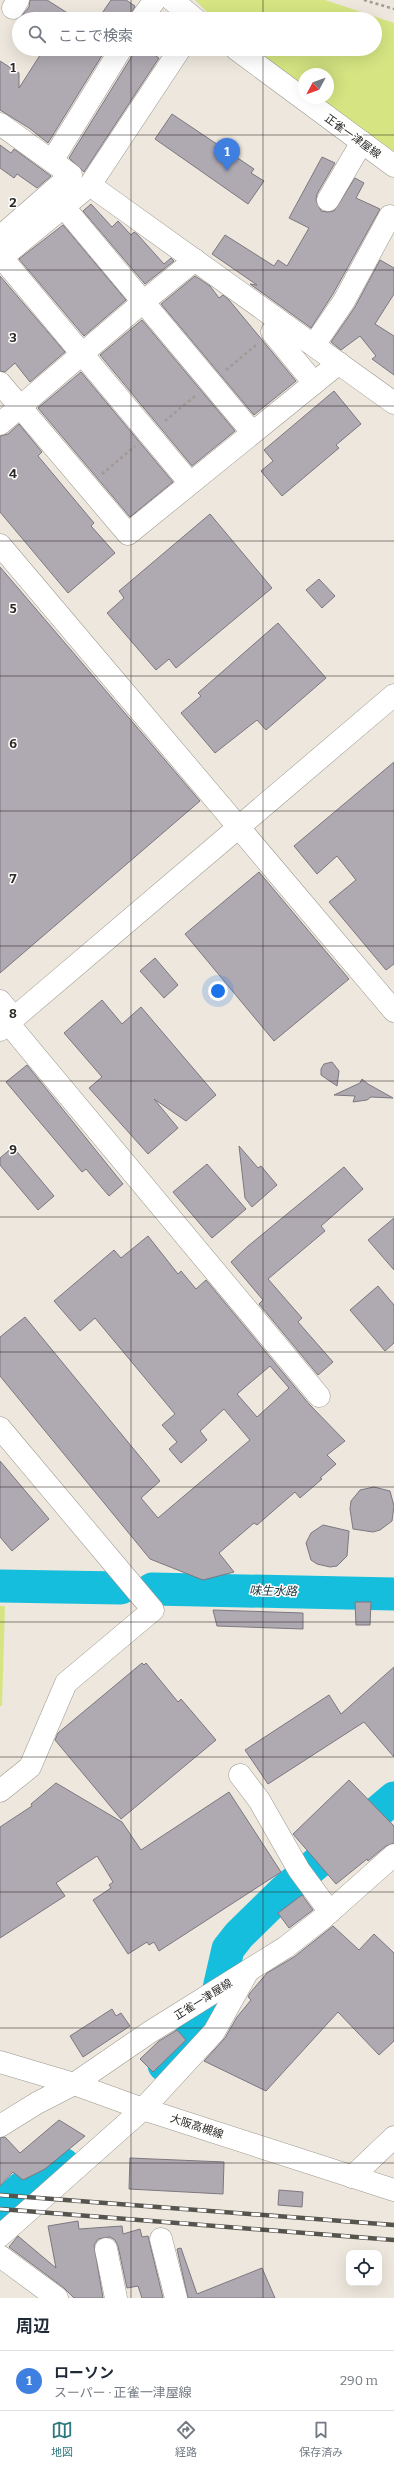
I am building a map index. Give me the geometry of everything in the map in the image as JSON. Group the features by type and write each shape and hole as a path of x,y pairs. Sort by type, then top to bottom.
{"street":[{"path":"146,12 154,0"},
{"path":"172,0 187,12"},
{"path":"52,161 117,56"},
{"path":"1,252 90,185 175,56"},
{"name":"正雀一津屋線","path":"245,56 394,166"},
{"path":"0,124 71,175 1,252"},
{"path":"328,200 362,142"},
{"path":"90,185 394,403"},
{"path":"63,206 252,432"},
{"path":"314,345 344,301 390,216"},
{"path":"1,252 81,354 190,483"},
{"path":"0,424 81,354 195,260"},
{"path":"272,332 314,383"},
{"path":"0,383 128,534 339,363"},
{"path":"0,545 394,1011"},
{"path":"7,1024 394,695"},
{"path":"0,1001 7,1024 319,1396"},
{"path":"0,1428 153,1610 66,1683 30,1768 0,1791"},
{"path":"240,1775 258,1800 302,1874 330,1912"},
{"name":"正雀一津屋線","path":"0,2126 37,2103 74,2084 150,2032 286,1947 330,1912 394,1855"},
{"path":"0,2236 143,2109 214,2032 248,1971"},
{"name":"大阪高槻線","path":"0,2062 74,2084 143,2109 394,2190"},
{"path":"352,2177 394,2137"},
{"path":"160,2239 176,2298"},
{"path":"106,2249 116,2298"},
{"path":"0,2256 57,2298"}],"path":[{"path":"364,0 394,9"},
{"path":"87,486 272,332"}],"green space":[{"path":"195,0 325,0 361,12 207,12"},
{"path":"382,19 394,23 394,152 327,104 334,104 334,68 298,68 298,83 262,56 382,56"},
{"path":"0,1606 5,1606 2,1706 0,1706"}],"building":[{"path":"30,0 47,0 66,12 25,12 29,7"},
{"path":"111,0 126,0 135,6 132,12 103,12"},
{"path":"40,56 102,56 48,143 29,128 0,110 0,61 19,73 19,88"},
{"path":"132,56 156,56 159,58 84,172 69,158"},
{"path":"172,114 254,169 251,173 264,181 248,204 155,139"},
{"path":"0,145 11,153 14,149 51,176 37,188 17,174 14,178 0,168"},
{"path":"322,157 335,163 317,194 316,200 321,211 334,211 355,178 364,183 356,198 380,209 333,294 311,328 250,284 257,285 212,254 225,235 274,266 278,260 287,266 309,228 289,218"},
{"path":"91,204 112,227 118,221 131,235 134,232 137,234 164,264 171,258 174,261 145,284 83,211"},
{"path":"63,225 126,300 84,336 19,259"},
{"path":"380,260 394,268 394,294 375,324 394,336 394,375 372,359 376,356 360,336 341,350 331,342 355,307"},
{"path":"0,276 65,352 30,382 15,363 5,372 0,371"},
{"path":"195,276 210,286 219,298 223,295 229,300 296,381 254,415 161,304"},
{"path":"142,320 235,431 192,466 100,355"},
{"path":"81,372 173,482 130,517 38,408"},
{"path":"334,391 361,424 336,445 339,448 282,496 261,471 273,461 264,450"},
{"path":"19,424 42,452 38,456 94,523 91,526 115,553 68,593 0,512 0,436 8,434"},
{"path":"210,514 272,588 176,668 169,659 156,670 107,613 124,598 119,591"},
{"path":"0,567 200,801 0,973"},
{"path":"319,579 335,596 322,608 306,590"},
{"path":"278,623 326,678 266,730 257,720 215,753 181,713 201,696 198,693"},
{"path":"394,762 394,964 386,970 329,902 356,880 337,856 317,874 294,846"},
{"path":"259,872 349,979 274,1041 185,934"},
{"path":"155,958 178,985 164,998 140,971"},
{"path":"102,1000 122,1024 141,1007 216,1095 186,1121 154,1099 178,1128 148,1154 89,1088 102,1077 64,1033"},
{"path":"332,1062 339,1071 337,1086 321,1075 321,1069 324,1064"},
{"path":"27,1065 123,1184 109,1196 86,1169 82,1172 6,1082"},
{"path":"362,1079 393,1098 371,1097 367,1100 353,1102 355,1096 334,1095 360,1083"},
{"path":"239,1146 258,1168 261,1166 277,1185 252,1207 245,1198"},
{"path":"13,1147 54,1196 38,1210 0,1165 0,1158"},
{"path":"207,1164 246,1209 212,1238 173,1192"},
{"path":"344,1167 363,1189 321,1226 325,1231 268,1279 302,1318 298,1322 333,1362 318,1375 259,1304 263,1300 231,1262"},
{"path":"394,1218 394,1270 368,1240"},
{"path":"148,1236 178,1274 181,1271 196,1289 206,1280 309,1404 345,1441 327,1455 336,1464 320,1478 322,1479 300,1498 295,1492 257,1525 254,1523 219,1553 234,1572 203,1580 150,1559 0,1376 0,1337 25,1317 160,1481 141,1498 158,1518 250,1440 224,1409 200,1431 207,1440 181,1463 169,1449 177,1442 162,1425 175,1414 95,1318 80,1331 54,1301 114,1250 121,1258","holes":["270,1366 289,1388 257,1417 237,1394"]},
{"path":"378,1286 394,1305 394,1343 385,1351 350,1310"},
{"path":"0,1461 49,1519 12,1551 0,1537"},
{"path":"374,1487 390,1491 394,1506 392,1521 380,1530 373,1532 353,1529 350,1509 351,1501 360,1490"},
{"path":"323,1525 349,1531 347,1556 337,1566 330,1567 317,1564 311,1560 306,1543 311,1533"},
{"path":"355,1602 371,1602 370,1625 356,1625"},
{"path":"213,1610 303,1613 303,1629 217,1626"},
{"path":"142,1663 144,1665 146,1663 178,1702 181,1699 216,1740 121,1819 55,1740 58,1733"},
{"path":"394,1667 394,1757 364,1722 268,1784 245,1750 329,1695 341,1714"},
{"path":"349,1780 394,1826 394,1843 386,1846 368,1861 367,1859 336,1884 293,1834"},
{"path":"56,1783 122,1822 141,1850 229,1792 281,1872 159,1951 154,1942 149,1945 147,1942 128,1954 93,1900 111,1888 109,1885 113,1882 97,1856 56,1883 65,1896 0,1938 0,1827 32,1806 31,1804"},
{"path":"302,1895 313,1910 289,1928 278,1913"},
{"path":"333,1926 359,1950 374,1934 394,1953 394,2041 379,2055 338,2012 266,2091 204,2061 225,2038 237,2017 251,2000 248,1997 250,1993 267,1973 294,1957"},
{"path":"112,2009 116,2016 121,2013 130,2026 83,2057 70,2036"},
{"path":"177,2030 186,2040 153,2072 140,2059 159,2041"},
{"path":"59,2120 85,2136 45,2169 23,2180 13,2172 0,2186 0,2138 5,2137 20,2153"},
{"path":"130,2158 224,2162 223,2194 129,2189"},
{"path":"279,2190 303,2192 302,2207 278,2205"},
{"path":"78,2221 79,2229 122,2226 123,2234 140,2229 142,2237 148,2236 163,2298 142,2298 138,2286 127,2288 118,2246 115,2240 110,2237 98,2239 94,2245 103,2298 74,2298 64,2288 9,2247 18,2236 56,2268 48,2226"},
{"path":"181,2248 197,2294 262,2268 275,2298 188,2298 177,2249"}],"waterway":[{"path":"0,1586 121,1588"},
{"name":"味生水路","path":"152,1589 394,1594"},
{"path":"164,2065 201,2028 215,2006 228,1949 239,1935 285,1890 394,1798"},
{"path":"0,2208 23,2187 45,2178 63,2164"}],"railway":[{"path":"0,2195 394,2225"},
{"path":"0,2209 394,2240"}],"place":[{"name":"ローソン","path":"227,171"}]}
